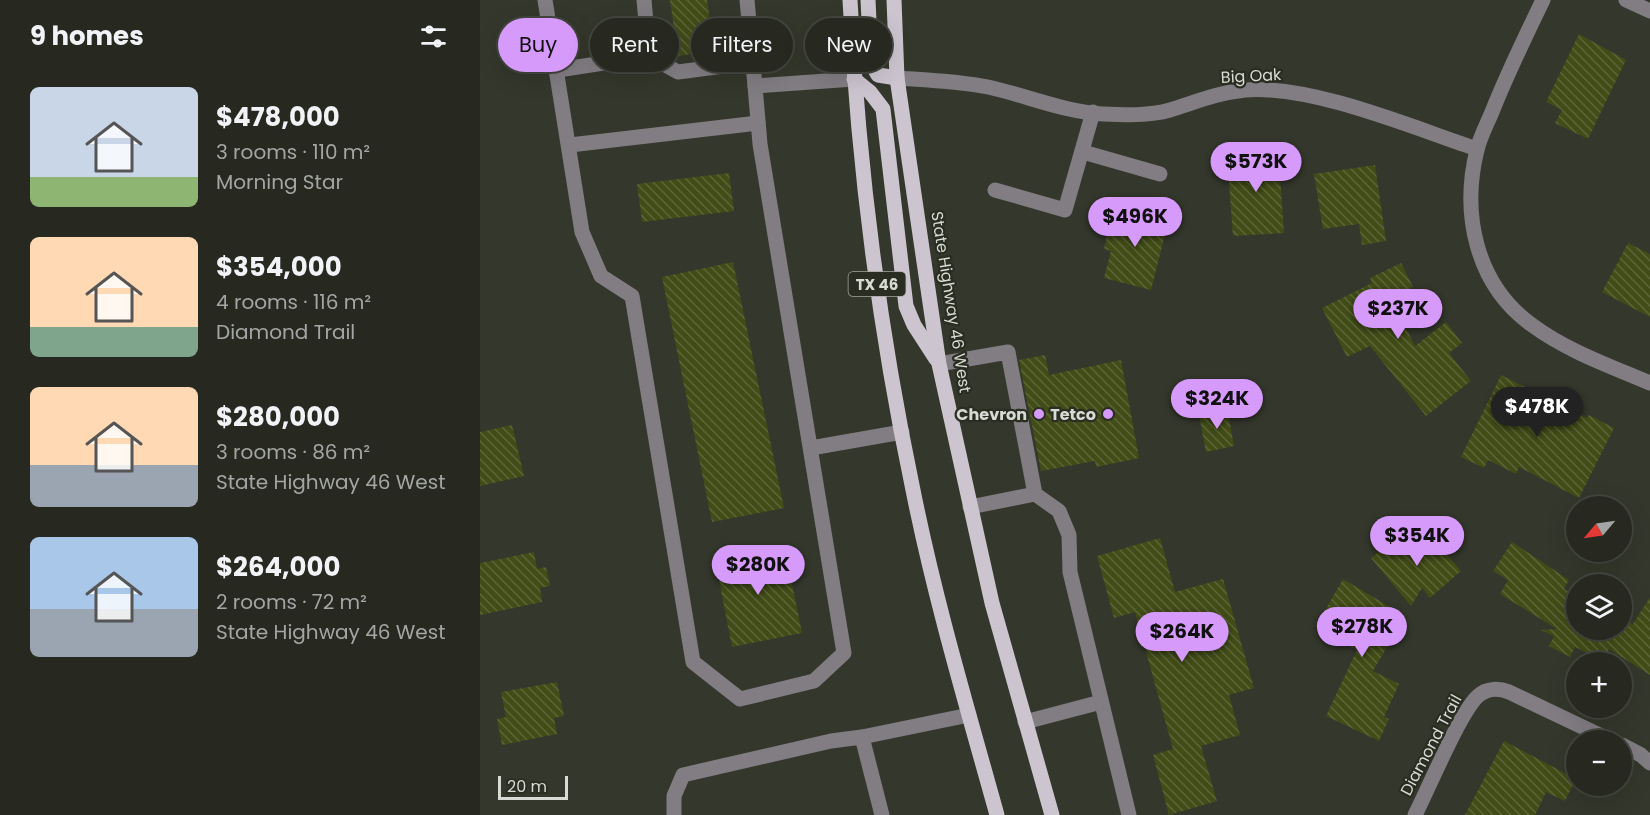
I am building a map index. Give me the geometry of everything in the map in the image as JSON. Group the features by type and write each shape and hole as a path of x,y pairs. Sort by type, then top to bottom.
{"main road":[{"name":"TX 46","path":"850,0 854,79 875,273 902,432 941,612 997,815"},
{"path":"868,0 871,63 878,75 897,78"},
{"name":"State Highway 46 West","path":"894,0 897,78 939,364 992,603 1052,815"},
{"path":"854,79 870,92 883,109 906,306 914,325 939,364"}],"street":[{"path":"545,0 548,18"},
{"path":"644,0 646,18"},
{"path":"747,0 749,18"},
{"path":"1543,0 1502,88 1477,149 1469,209 1480,258 1492,283 1508,304 1530,324 1558,343 1650,383"},
{"path":"1626,0 1650,10"},
{"path":"558,72 582,232 601,276 632,296 693,662 740,699 814,681 844,654 758,123 754,72"},
{"name":"Big Oak","path":"897,78 985,86 1093,112 1151,113 1222,93 1267,90 1290,92 1380,116 1477,149"},
{"path":"755,86 854,79"},
{"path":"995,190 1065,210 1093,112"},
{"path":"570,145 758,123"},
{"path":"1083,152 1160,174"},
{"path":"939,364 1008,352 1035,494 1059,511 1069,535 1070,572 1129,815"},
{"path":"811,448 902,432"},
{"path":"970,507 1035,494"},
{"name":"Diamond Trail","path":"1415,815 1468,709 1485,691 1494,689 1509,692 1589,730"},
{"path":"1025,722 1101,702"},
{"path":"674,815 674,796 683,775 831,741 862,737 969,715"},
{"path":"862,737 882,815"},
{"path":"1632,750 1650,763"}],"building":[{"path":"670,0 707,0 709,18 691,18 691,54 679,56 679,18 673,18"},
{"path":"1579,34 1626,60 1588,139 1555,123 1562,110 1546,102"},
{"path":"1278,150 1284,233 1233,236 1227,154"},
{"path":"1375,165 1386,241 1362,245 1359,224 1323,229 1314,174"},
{"path":"729,173 734,211 642,222 637,184"},
{"path":"1122,206 1169,219 1151,290 1104,278 1111,251 1104,249 1108,231 1115,232"},
{"path":"1628,243 1650,254 1650,317 1602,292"},
{"path":"733,262 784,508 712,522 662,277"},
{"path":"1401,263 1413,287 1391,298 1415,346 1446,322 1462,343 1449,353 1471,381 1426,416 1370,346 1347,357 1322,308 1372,283 1370,278"},
{"path":"1045,355 1049,375 1121,360 1139,458 1096,467 1095,461 1041,471 1019,360"},
{"path":"1501,375 1587,418 1589,415 1614,428 1580,496 1575,496 1519,467 1516,474 1488,460 1484,468 1461,457"},
{"path":"1227,408 1234,446 1206,452 1199,414"},
{"path":"512,425 524,476 480,486 480,432"},
{"path":"1427,531 1461,571 1430,598 1422,588 1411,606 1371,558 1395,539 1404,550"},
{"path":"1160,538 1175,592 1223,579 1254,688 1229,695 1240,735 1201,746 1217,801 1169,815 1153,755 1173,749 1135,612 1114,618 1097,556"},
{"path":"1512,542 1566,578 1564,589 1566,590 1566,640 1632,640 1632,623 1650,597 1650,675 1632,664 1632,652 1614,652 1609,649 1608,652 1585,652 1575,647 1572,652 1566,652 1566,655 1549,646 1554,636 1541,630 1557,629 1500,594 1508,580 1493,571"},
{"path":"784,545 802,633 732,647 715,559"},
{"path":"534,552 537,569 546,567 550,586 540,588 542,602 480,615 480,563"},
{"path":"1343,579 1405,616 1373,671 1399,684 1384,717 1389,719 1379,741 1326,716 1357,650 1316,626"},
{"path":"557,682 564,716 554,718 557,734 502,745 497,719 506,717 501,692"},
{"path":"1504,741 1566,774 1568,796 1565,801 1546,792 1535,815 1465,815"}],"place":[{"name":"Chevron","path":"1039,414"},
{"name":"Tetco","path":"1108,414"}]}
